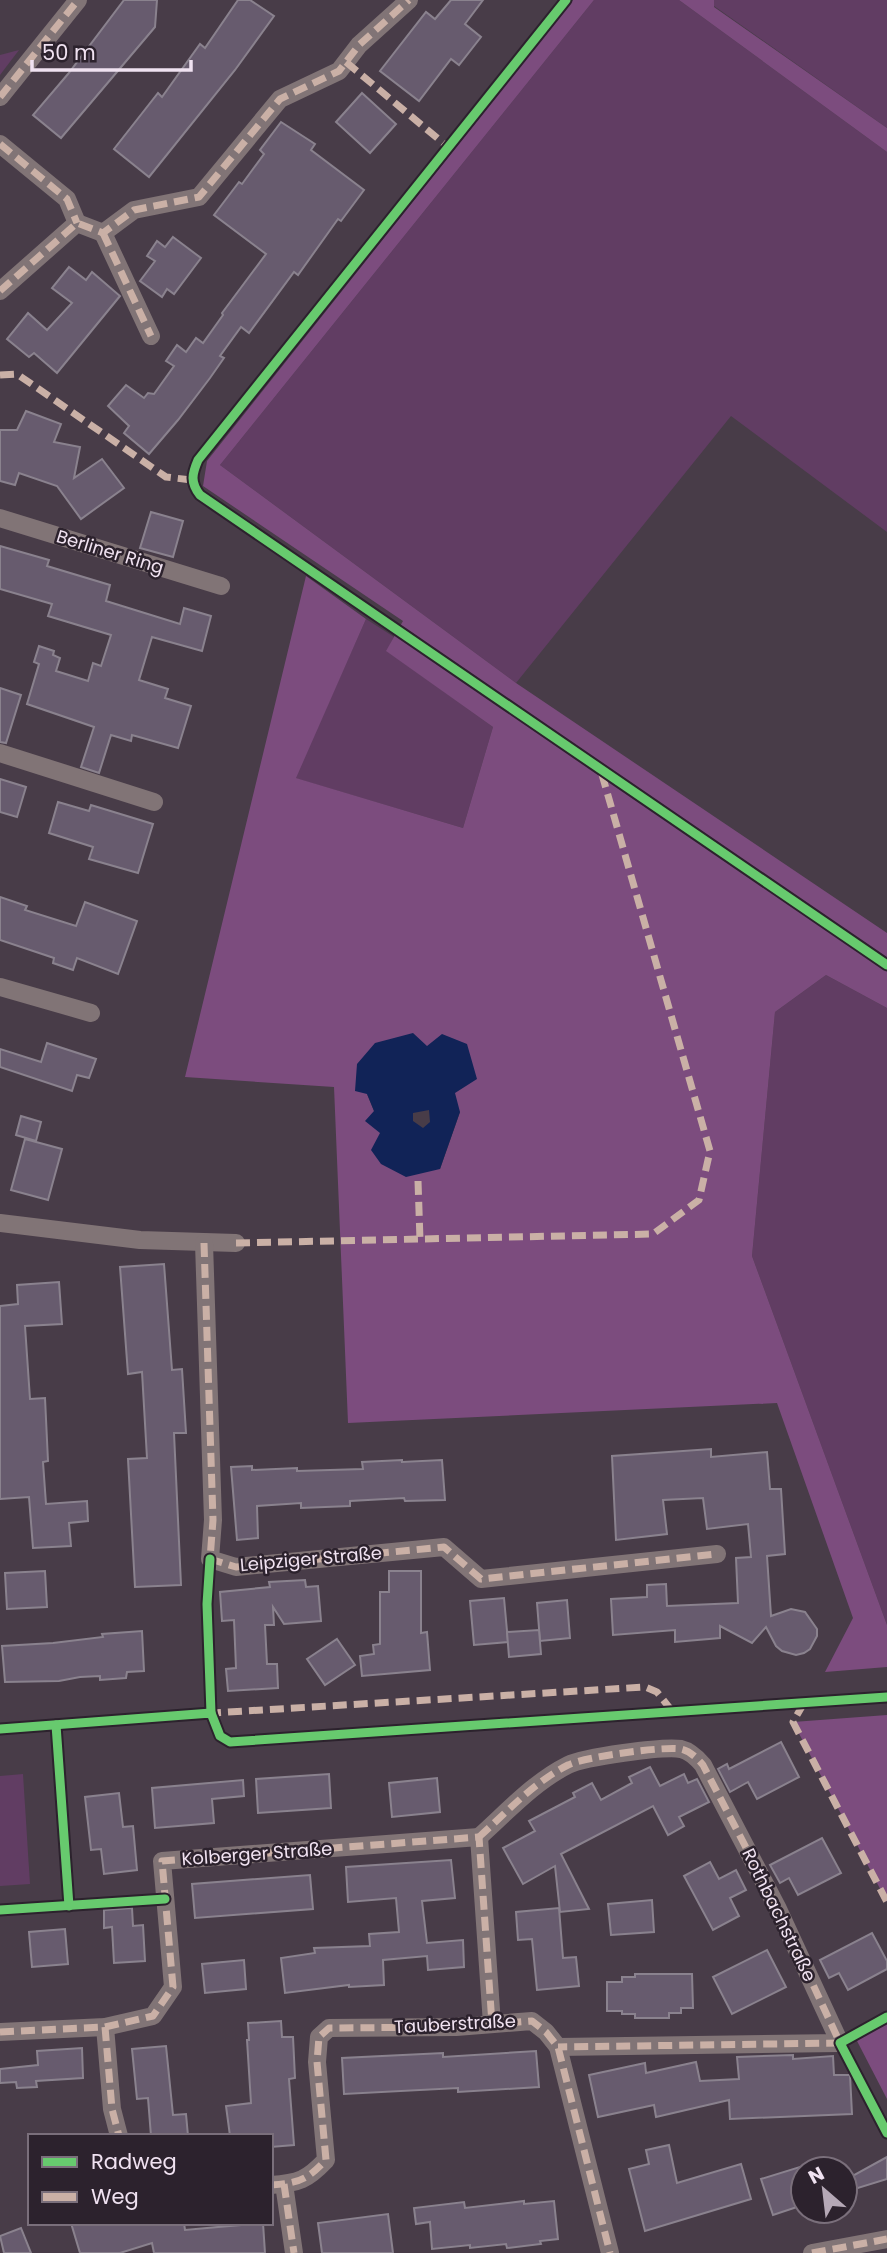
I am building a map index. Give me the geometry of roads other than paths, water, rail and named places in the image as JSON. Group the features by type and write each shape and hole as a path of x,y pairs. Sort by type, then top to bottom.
{"street":[{"path":"0,97 78,0"},
{"path":"103,233 134,210 199,197 280,99 339,71 359,45 409,0"},
{"path":"0,144 67,200 77,223 103,233 151,336"},
{"path":"0,291 77,223"},
{"name":"Berliner Ring","path":"0,518 220,586"},
{"path":"0,753 154,802"},
{"path":"0,987 91,1013"},
{"path":"0,1223 140,1240 236,1243"},
{"name":"Leipziger Straße","path":"204,1243 213,1520 210,1559 236,1567 443,1548 481,1579 717,1554"},
{"name":"Rothbachstraße","path":"479,1837 527,1793 570,1764 627,1752 681,1749 694,1755 703,1765 778,1909 840,2043 558,2047"},
{"path":"479,1837 492,2024"},
{"name":"Kolberger Straße","path":"0,2032 105,2027 153,2016 173,1987 162,1861 479,1837"},
{"name":"Tauberstraße","path":"278,2185 298,2183 315,2172 326,2160 317,2062 319,2037 328,2028 456,2027 532,2021 546,2032 558,2047"},
{"path":"105,2027 112,2109 118,2134"},
{"path":"558,2047 610,2253"},
{"path":"278,2185 294,2253"},
{"path":"812,2253 887,2239"}],"water":[{"path":"413,1033 427,1046 442,1034 467,1044 477,1079 455,1093 460,1112 440,1169 406,1177 381,1164 371,1150 380,1133 365,1121 374,1111 367,1094 355,1091 357,1064 375,1043","holes":["429,1110 430,1122 423,1128 413,1121 413,1113"]}]}
